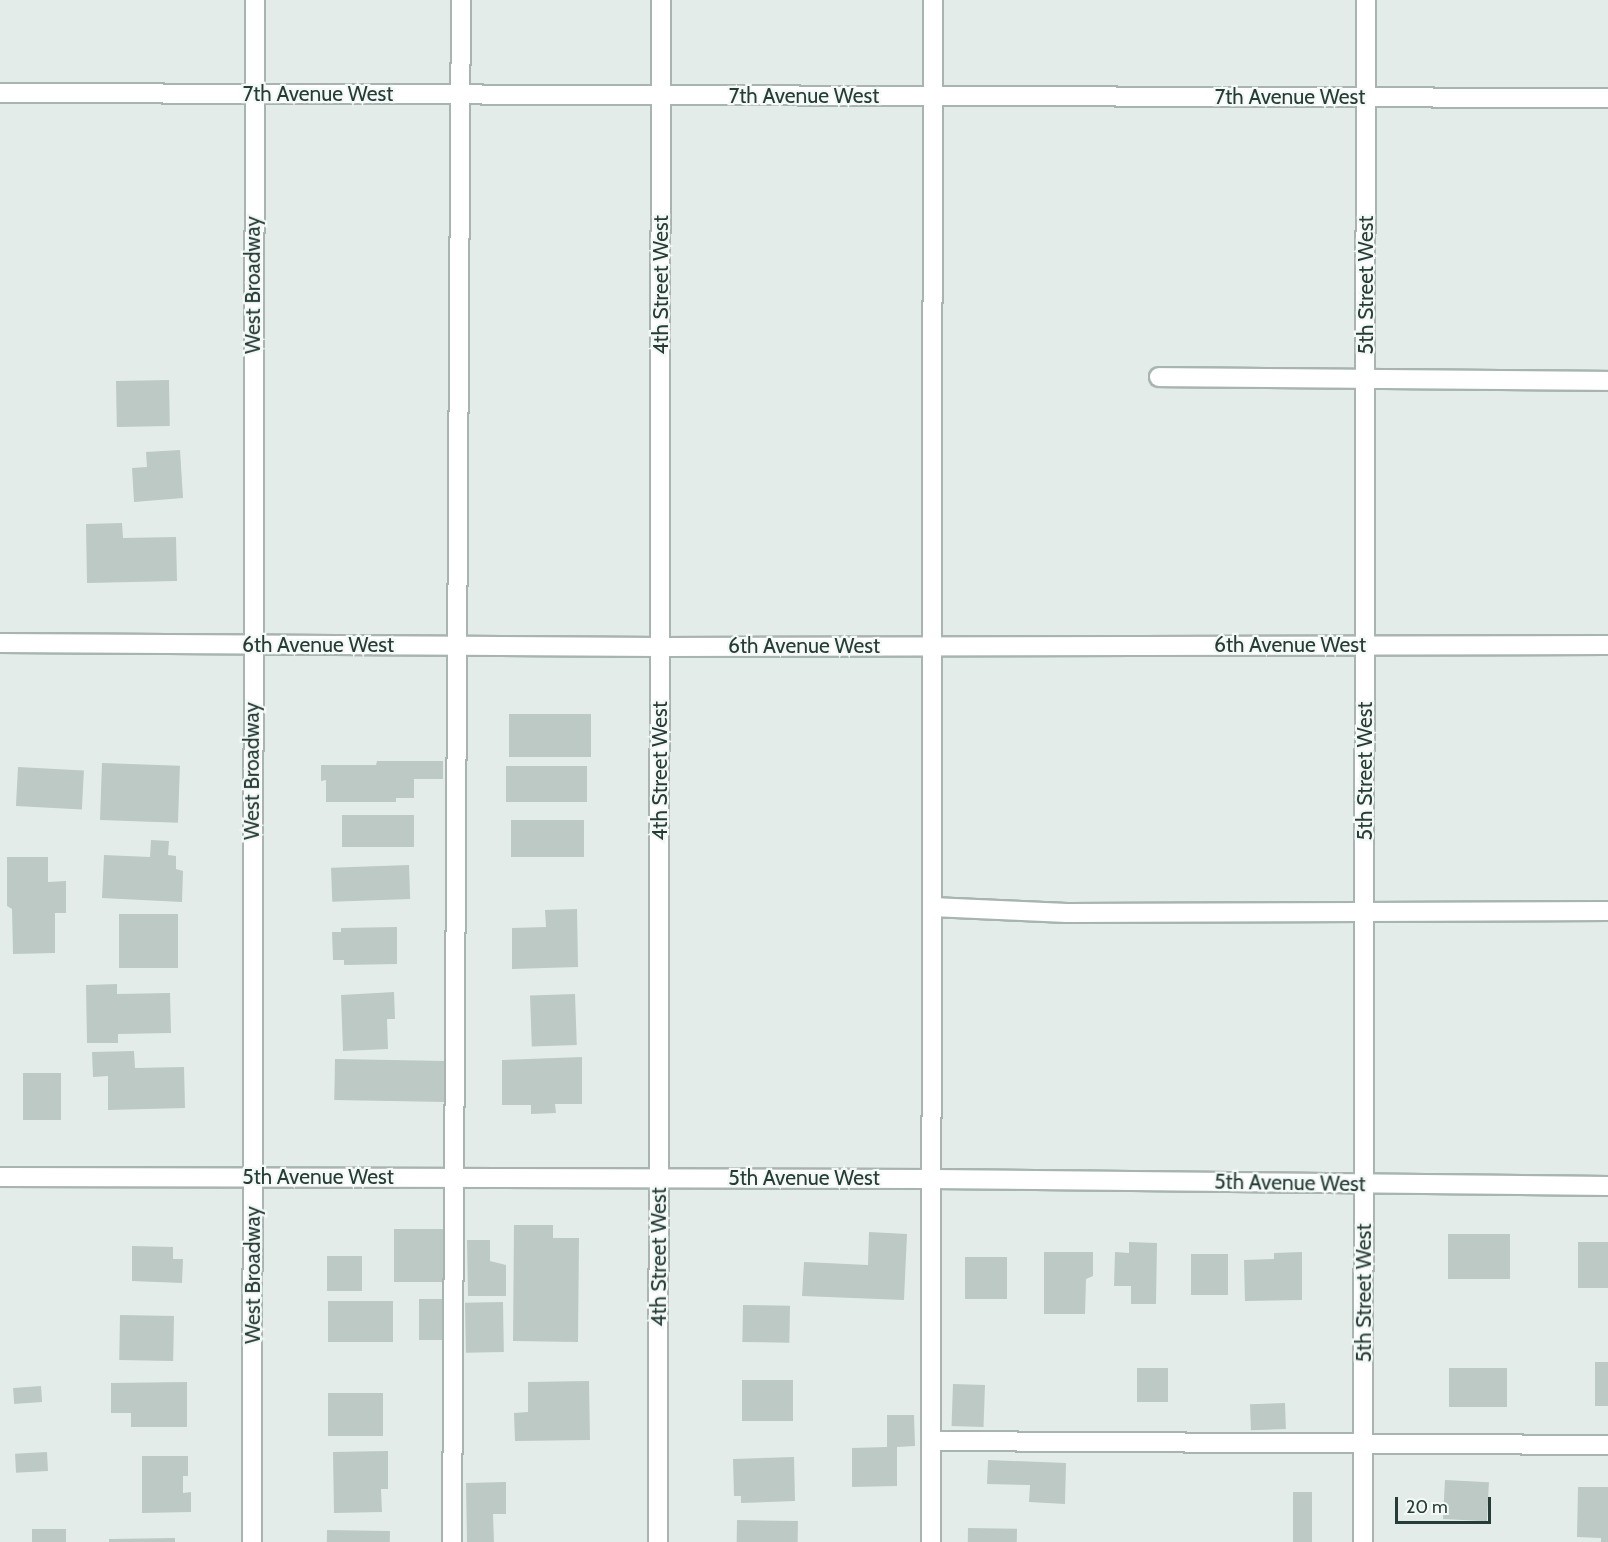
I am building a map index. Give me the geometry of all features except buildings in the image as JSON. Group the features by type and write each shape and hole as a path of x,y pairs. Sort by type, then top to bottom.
{"street":[{"name":"West Broadway","path":"252,1542 255,0"},
{"path":"452,1542 451,1509 455,1428 455,646 461,0"},
{"name":"4th Street West","path":"658,1542 661,0"},
{"path":"931,1542 933,0"},
{"name":"5th Street West","path":"1363,1542 1366,0"},
{"name":"7th Avenue West","path":"0,93 1608,98"},
{"path":"1159,377 1608,381"},
{"name":"6th Avenue West","path":"0,643 660,647 1608,645"},
{"path":"932,907 1067,913 1608,911"},
{"name":"5th Avenue West","path":"0,1177 932,1179 1608,1186"},
{"path":"931,1441 1608,1445"}]}
